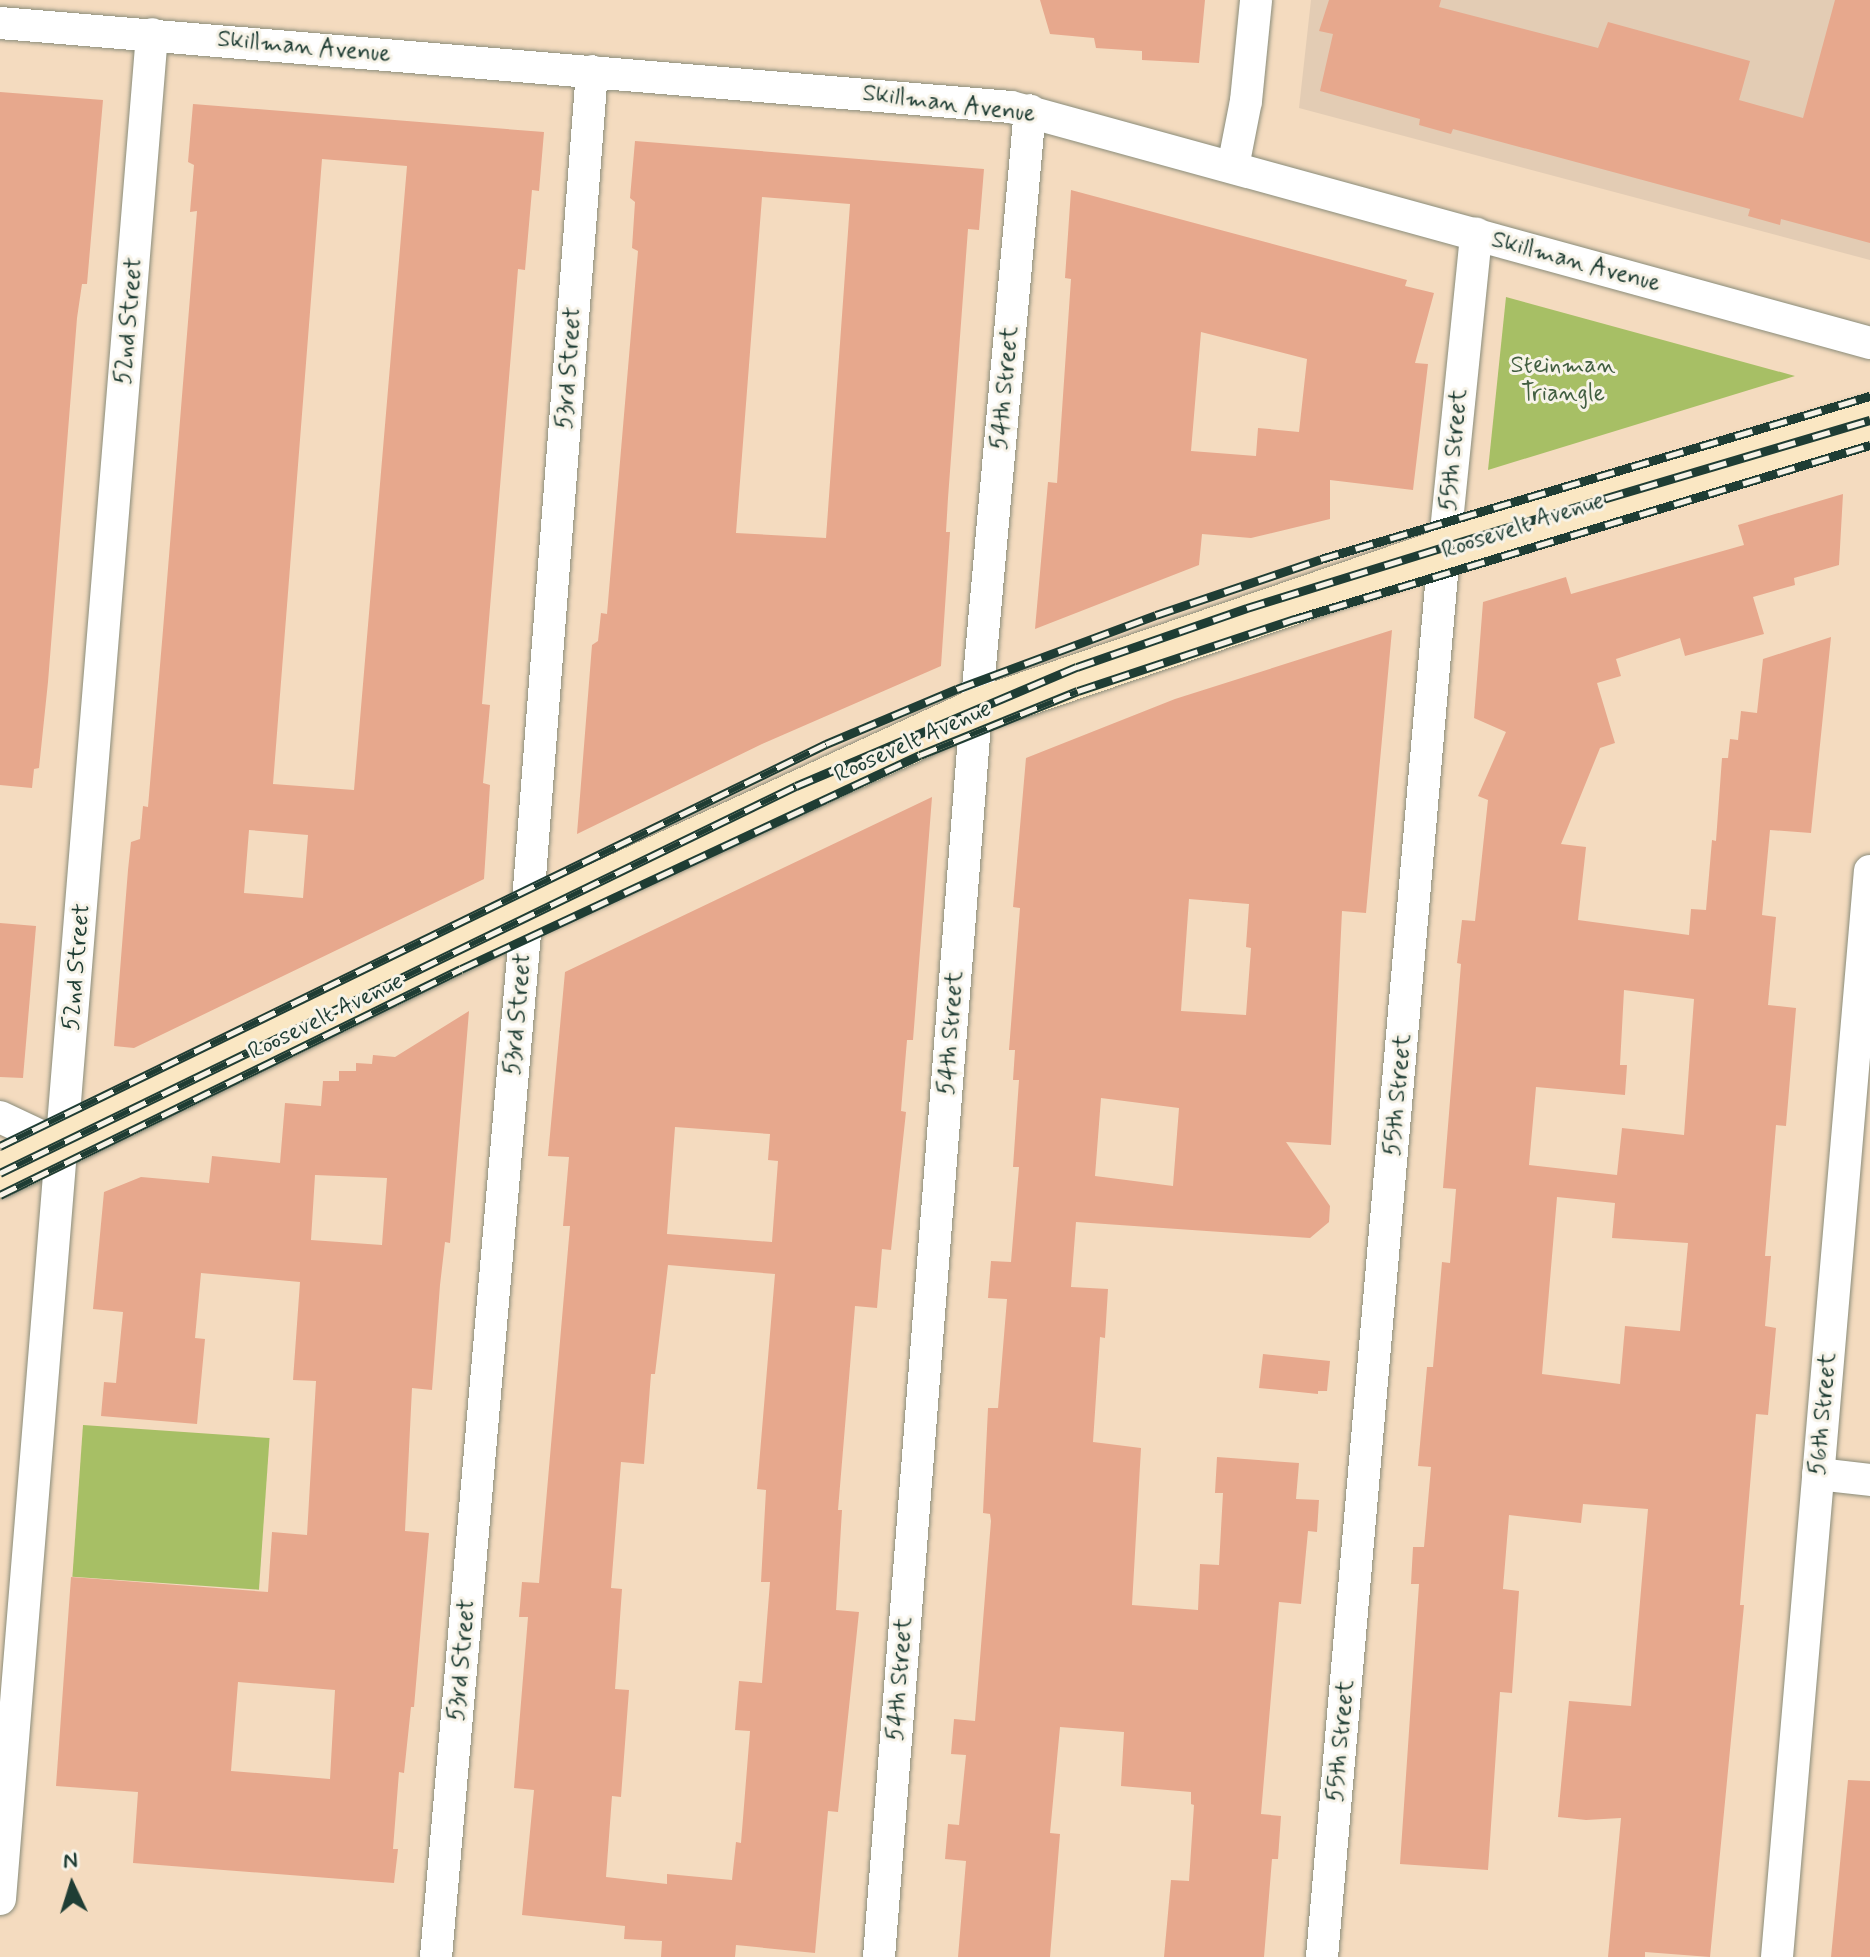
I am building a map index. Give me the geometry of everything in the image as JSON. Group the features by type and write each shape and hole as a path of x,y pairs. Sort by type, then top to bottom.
{"main road":[{"name":"Roosevelt Avenue","path":"0,1176 526,918 976,711 1444,551 1870,418"}],"street":[{"path":"1233,167 1246,101 1256,0"},
{"name":"Skillman Avenue","path":"3,15 152,34 989,104 1030,110 1870,343"},
{"name":"52nd Street","path":"0,1899 64,1147 152,34"},
{"name":"53rd Street","path":"436,1957 526,918 592,71"},
{"name":"54th Street","path":"879,1957 976,711 1030,110"},
{"name":"55th Street","path":"1322,1957 1444,551 1476,234"},
{"name":"56th Street","path":"1777,1957 1870,871"},
{"path":"0,1117 64,1147"},
{"path":"1818,1474 1870,1480"}],"shaded area":[{"path":"1311,0 1870,0 1870,260 1299,108"}],"green space":[{"name":"Steinman Triangle","path":"1506,297 1795,376 1488,470"},
{"path":"83,1425 270,1438 259,1590 72,1577"}],"building":[{"path":"1040,0 1205,0 1199,63 1142,60 1142,51 1096,48 1094,38 1050,34"},
{"path":"1329,0 1441,0 1439,7 1598,48 1608,22 1750,61 1739,100 1803,118 1835,0 1870,0 1870,243 1781,219 1780,225 1748,216 1750,209 1453,129 1451,134 1419,125 1420,119 1320,91 1333,34 1319,31"},
{"path":"0,92 103,100 87,284 82,284 77,318 48,682 39,768 34,769 32,788 0,785"},
{"path":"193,104 544,132 539,191 532,190 525,270 518,269 482,704 490,705 483,783 490,785 484,879 134,1048 114,1046 131,842 140,839 143,806 148,807 163,630 197,211 190,212 194,165 188,162","holes":["322,159 407,166 354,790 273,784","249,830 308,835 303,898 244,893"]},
{"path":"635,141 984,169 979,230 968,229 948,498 946,532 950,532 941,666 762,744 577,834 592,645 598,641 601,613 607,614 638,251 632,248 635,202 630,198","holes":["762,197 850,204 826,538 736,533"]},
{"path":"1071,190 1407,280 1405,286 1434,293 1415,363 1428,364 1413,490 1330,480 1330,519 1251,538 1202,534 1199,565 1035,629 1048,482 1057,483 1071,279 1065,278","holes":["1201,332 1307,359 1299,432 1258,428 1256,456 1191,451"]},
{"path":"1843,494 1839,565 1794,578 1795,585 1753,597 1764,634 1685,656 1680,638 1616,659 1621,676 1597,683 1615,743 1600,748 1561,844 1586,847 1578,920 1689,935 1691,909 1706,910 1712,840 1716,841 1722,758 1728,758 1730,739 1738,740 1741,711 1757,713 1763,659 1831,637 1811,833 1770,830 1762,915 1776,917 1768,1005 1796,1008 1786,1126 1776,1125 1765,1256 1771,1256 1765,1326 1776,1328 1768,1415 1756,1414 1740,1605 1744,1605 1710,1957 1645,1952 1645,1957 1608,1957 1621,1818 1586,1820 1558,1817 1569,1701 1631,1706 1648,1509 1583,1504 1581,1523 1509,1515 1503,1589 1519,1591 1512,1693 1500,1692 1488,1870 1400,1864 1419,1584 1411,1584 1413,1547 1424,1547 1431,1467 1418,1466 1427,1367 1433,1367 1442,1262 1450,1263 1456,1189 1443,1188 1461,964 1457,963 1462,920 1475,921 1488,800 1478,796 1506,732 1474,718 1483,602 1566,577 1571,594 1744,545 1738,525","holes":["1624,990 1694,999 1684,1135 1622,1128 1617,1175 1529,1165 1536,1087 1625,1095 1627,1065 1620,1065","1557,1197 1615,1203 1612,1238 1688,1243 1680,1331 1625,1326 1620,1384 1542,1374"]},
{"path":"1392,630 1366,913 1342,911 1331,1145 1286,1142 1330,1206 1329,1222 1310,1238 1076,1222 1071,1287 1108,1289 1105,1338 1100,1337 1093,1442 1141,1448 1132,1605 1198,1610 1200,1564 1219,1565 1223,1493 1215,1493 1217,1457 1299,1463 1296,1499 1319,1500 1317,1532 1308,1531 1301,1604 1279,1602 1261,1814 1281,1816 1278,1859 1272,1859 1264,1957 1164,1957 1171,1880 1189,1881 1194,1805 1191,1804 1191,1792 1121,1786 1124,1732 1060,1727 1050,1833 1060,1834 1050,1957 958,1957 966,1861 945,1859 948,1824 959,1825 966,1755 951,1754 954,1719 975,1721 991,1521 990,1514 983,1513 988,1408 998,1408 1007,1299 988,1298 991,1261 1011,1262 1019,1167 1013,1167 1019,1080 1013,1080 1015,1050 1009,1050 1020,908 1013,907 1026,758 1175,699","holes":["1189,899 1249,904 1246,947 1251,948 1246,1015 1181,1011","1101,1098 1179,1108 1173,1186 1095,1176"]},
{"path":"932,797 913,1040 907,1040 901,1111 906,1112 891,1250 882,1249 877,1308 855,1306 838,1510 842,1510 836,1610 859,1612 838,1812 828,1811 815,1953 736,1945 735,1957 661,1957 662,1941 624,1939 625,1926 522,1915 534,1790 514,1788 528,1617 519,1617 522,1582 539,1583 570,1226 563,1226 569,1157 548,1156 565,972","holes":["675,1127 770,1134 768,1160 778,1161 772,1242 667,1234","668,1265 775,1274 757,1489 766,1490 761,1582 770,1582 762,1683 739,1681 735,1730 750,1731 741,1843 736,1842 732,1880 667,1874 667,1884 606,1877 612,1796 621,1797 629,1690 615,1689 622,1589 611,1588 621,1462 644,1464 651,1374 655,1374"]},
{"path":"0,923 36,926 23,1078 0,1077"},
{"path":"469,1011 450,1243 445,1242 432,1390 412,1388 405,1531 429,1533 414,1707 411,1707 404,1773 399,1772 393,1849 398,1849 394,1883 133,1863 138,1792 56,1786 71,1577 268,1592 272,1532 307,1535 316,1381 293,1380 300,1282 201,1273 195,1338 205,1339 197,1424 101,1416 104,1382 116,1383 123,1312 93,1309 104,1192 141,1177 209,1183 212,1156 280,1163 285,1103 321,1106 323,1081 339,1081 339,1071 356,1071 356,1063 372,1064 373,1055 395,1057","holes":["315,1175 387,1178 382,1245 311,1240","238,1682 335,1690 330,1779 231,1771"]},
{"path":"1263,1354 1330,1361 1327,1391 1318,1391 1318,1394 1259,1388"},
{"path":"1848,1780 1870,1781 1870,1957 1831,1957"}],"railway":[{"path":"0,1146 826,744 957,689 1156,615 1321,559 1870,396"},
{"path":"0,1173 796,786 1077,667 1247,608 1870,420"},
{"path":"0,1195 461,969 920,755 1078,691 1295,619 1870,445"}]}
